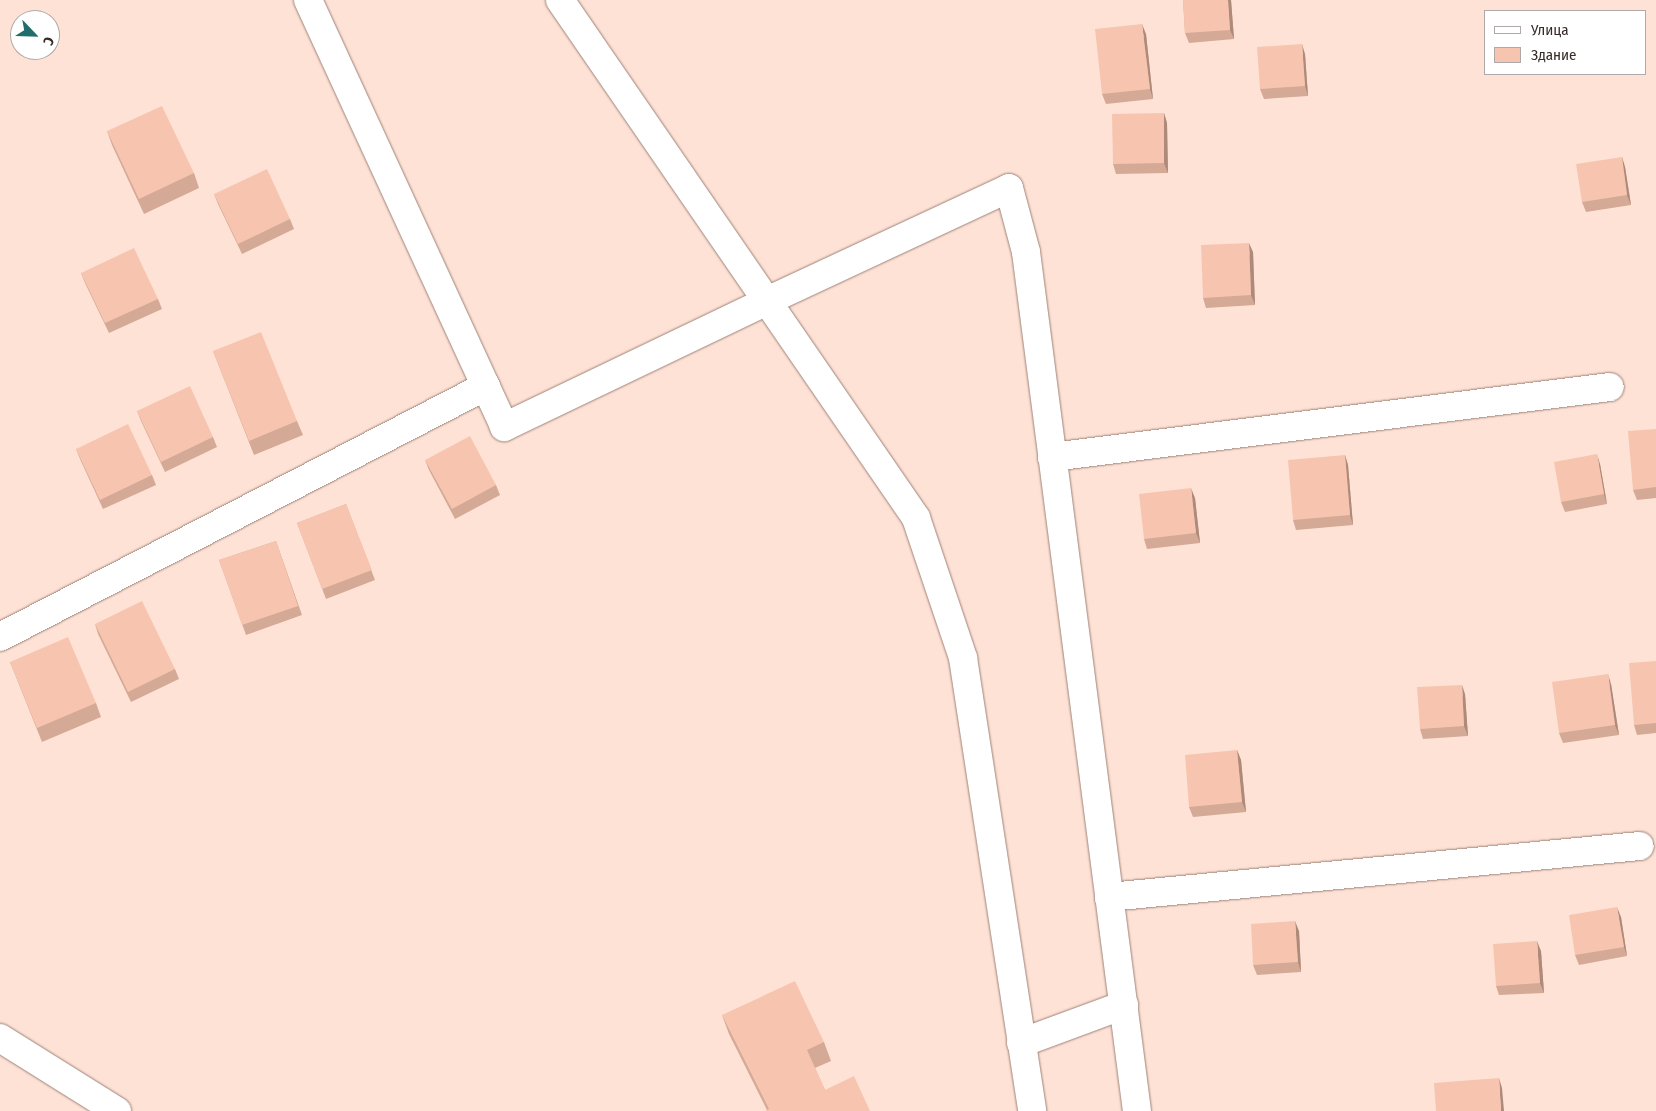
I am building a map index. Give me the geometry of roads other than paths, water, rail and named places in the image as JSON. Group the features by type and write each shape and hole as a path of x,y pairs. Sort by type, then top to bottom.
{"lane":[{"path":"308,0 504,426 1009,188 1026,252 1137,1111"},
{"path":"560,0 916,518 963,658 1032,1111"},
{"path":"0,637 486,386"},
{"path":"1052,457 1610,387"},
{"path":"1109,898 1640,846"},
{"path":"1021,1043 1124,1004"},
{"path":"0,1038 117,1111"}]}
